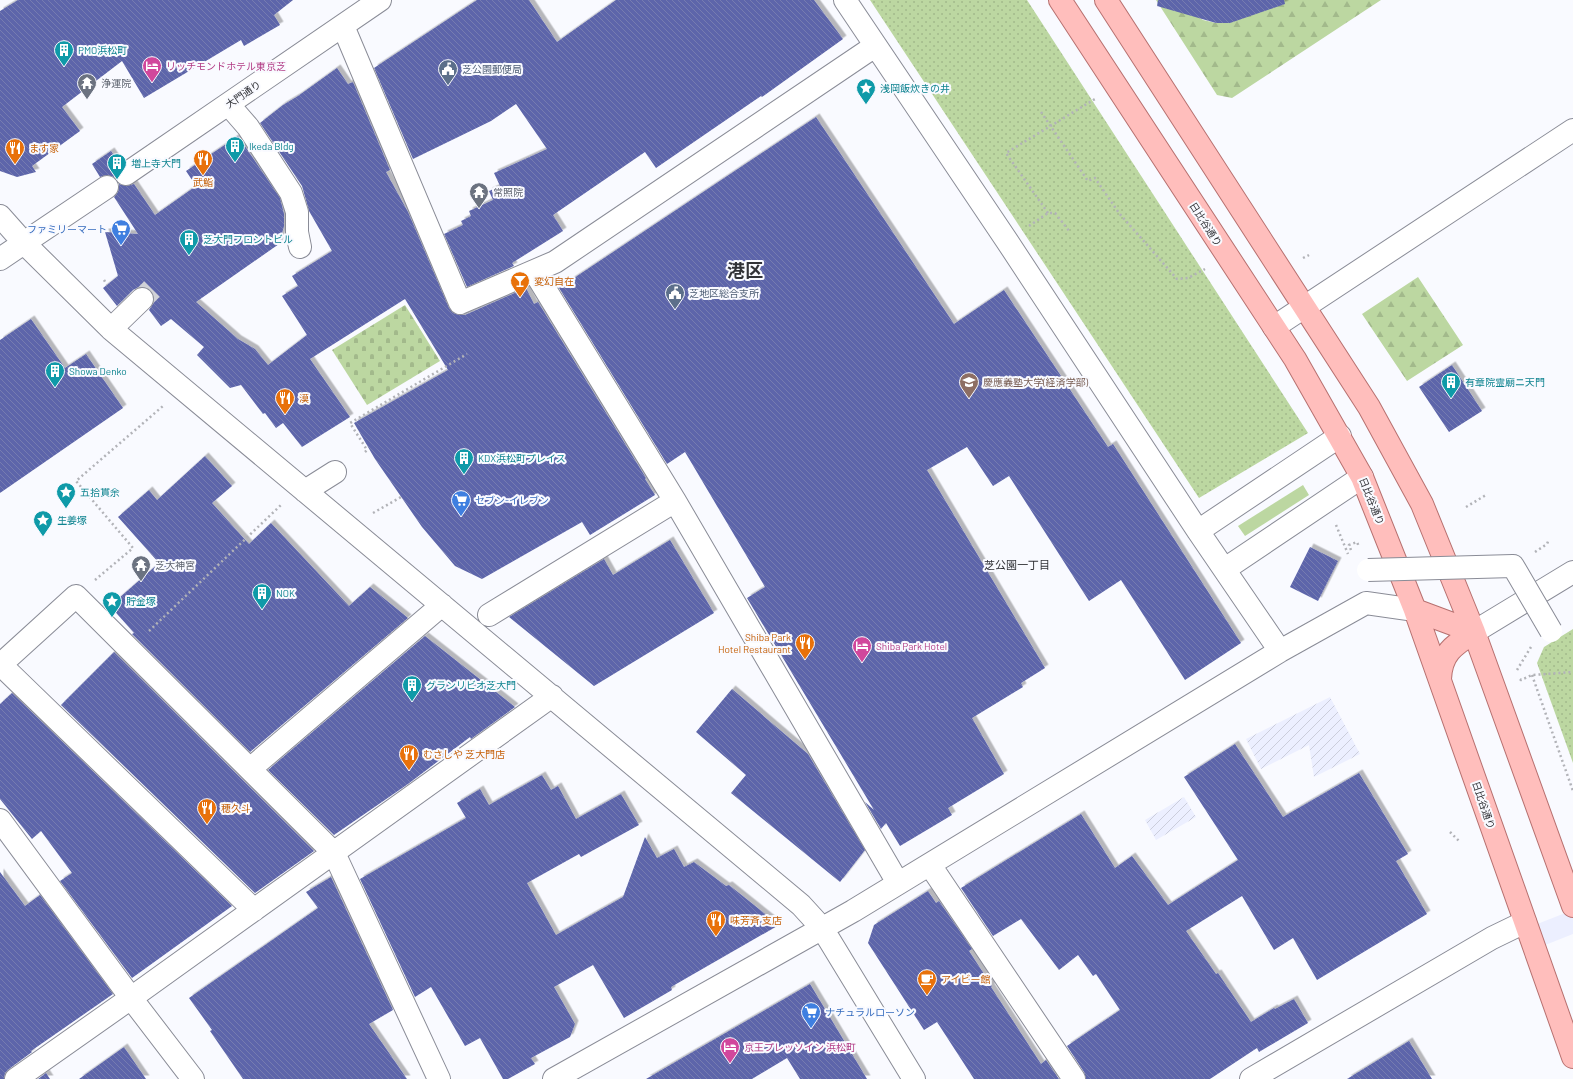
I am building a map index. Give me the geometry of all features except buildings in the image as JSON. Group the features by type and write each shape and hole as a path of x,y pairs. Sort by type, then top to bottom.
{"main road":[{"name":"日比谷通り","path":"1060,0 1274,327 1340,436 1362,477 1415,610 1573,1057"},
{"path":"1106,0 1306,306 1369,407 1422,504 1474,632 1573,906"},
{"path":"1415,610 1474,632"},
{"path":"1440,679 1440,669 1450,649 1474,632"}],"street":[{"name":"大門通り","path":"126,174 380,0"},
{"path":"845,0 1007,241 1198,531 1280,651"},
{"path":"343,26 460,303 555,262 875,46"},
{"path":"228,104 248,127 291,193 297,212 297,232 300,247"},
{"path":"1274,327 1573,130"},
{"path":"0,259 107,187"},
{"path":"0,216 24,243 111,329 801,905 822,928 914,1079"},
{"path":"534,271 674,501 898,884"},
{"path":"111,329 142,299"},
{"path":"1198,531 1340,436"},
{"path":"305,491 335,472"},
{"path":"1225,569 1362,477"},
{"path":"489,615 674,501"},
{"path":"1368,570 1513,566 1543,636"},
{"path":"1474,632 1573,572"},
{"path":"254,910 0,665 76,596 334,853 439,1079"},
{"path":"554,1079 853,911 1280,651 1366,603 1415,610"},
{"path":"250,769 442,605"},
{"path":"16,1079 552,696"},
{"path":"0,820 131,998 193,1079"},
{"path":"930,865 1074,1079"},
{"path":"1251,1079 1492,938 1525,922"}],"path":[{"path":"1048,213 1006,153 1098,97"},
{"path":"1041,112 1088,182 1095,178 1119,213 1177,279 1188,278 1207,268"},
{"path":"1007,241 1048,213 1055,213 1070,232"},
{"path":"104,280 107,285"},
{"path":"365,452 367,450 350,423 467,354"},
{"path":"76,596 133,548 76,481 166,404"},
{"path":"1466,507 1486,495"},
{"path":"371,514 401,497"},
{"path":"1327,501 1348,556"},
{"path":"130,650 284,502"},
{"path":"1543,636 1517,669 1520,680 1532,675 1573,672"},
{"path":"1532,675 1573,791"},
{"path":"1450,832 1460,842"}],"shaded area":[{"path":"1330,697 1360,754 1314,777 1309,745 1261,769 1246,739"},
{"path":"1184,797 1196,817 1156,840 1145,820"},
{"path":"1573,910 1573,934 1535,949 1527,928"}],"green space":[{"path":"870,0 1027,0 1308,433 1199,498"},
{"path":"1156,0 1182,0 1191,12 1203,20 1216,23 1230,23 1261,0 1381,0 1232,98 1217,95"},
{"path":"1418,277 1463,345 1407,381 1362,314"},
{"path":"405,305 440,361 367,405 332,350"},
{"path":"1303,485 1309,495 1245,536 1238,526"},
{"path":"1573,629 1573,763 1537,663 1544,647"}],"tunnel":[{"path":"142,299 152,289"}],"place":[{"name":"PMO浜松町","path":"64,67"},
{"name":"リッチモンドホテル東京芝","path":"152,83"},
{"name":"芝公園郵便局","path":"448,86"},
{"name":"浄運院","path":"87,100"},
{"name":"浅岡飯炊きの井","path":"866,105"},
{"name":"Ikeda Bldg","path":"235,163"},
{"name":"ます家","path":"15,165"},
{"name":"武鮨","path":"203,176"},
{"name":"増上寺大門","path":"117,180"},
{"name":"常照院","path":"479,209"},
{"name":"ファミリーマート","path":"121,246"},
{"name":"芝大門フロントビル","path":"189,256"},
{"name":"変幻自在","path":"520,298"},
{"name":"芝地区総合支所","path":"675,310"},
{"name":"Showa Denko","path":"55,388"},
{"name":"慶應義塾大学(経済学部)","path":"969,399"},
{"name":"有章院霊廟ニ天門","path":"1451,399"},
{"name":"漠","path":"285,415"},
{"name":"KDX浜松町プレイス","path":"464,475"},
{"name":"五拾貫余","path":"66,509"},
{"name":"セブン-イレブン","path":"461,517"},
{"name":"生姜塚","path":"43,537"},
{"name":"芝大神宮","path":"141,582"},
{"name":"NOK","path":"262,610"},
{"name":"貯金塚","path":"112,618"},
{"name":"Shiba Park Hotel Restaurant","path":"805,660"},
{"name":"Shiba Park Hotel","path":"862,663"},
{"name":"グランリビオ芝大門","path":"412,702"},
{"name":"むさしや 芝大門店","path":"409,771"},
{"name":"穂久斗","path":"207,825"},
{"name":"味芳斉 支店","path":"716,937"},
{"name":"アイビー館","path":"927,996"},
{"name":"ナチュラルローソン","path":"811,1029"},
{"name":"京王プレッソイン 浜松町","path":"730,1064"}],"district":[{"name":"港区","path":"745,271"},
{"name":"芝公園一丁目","path":"1017,565"}]}
